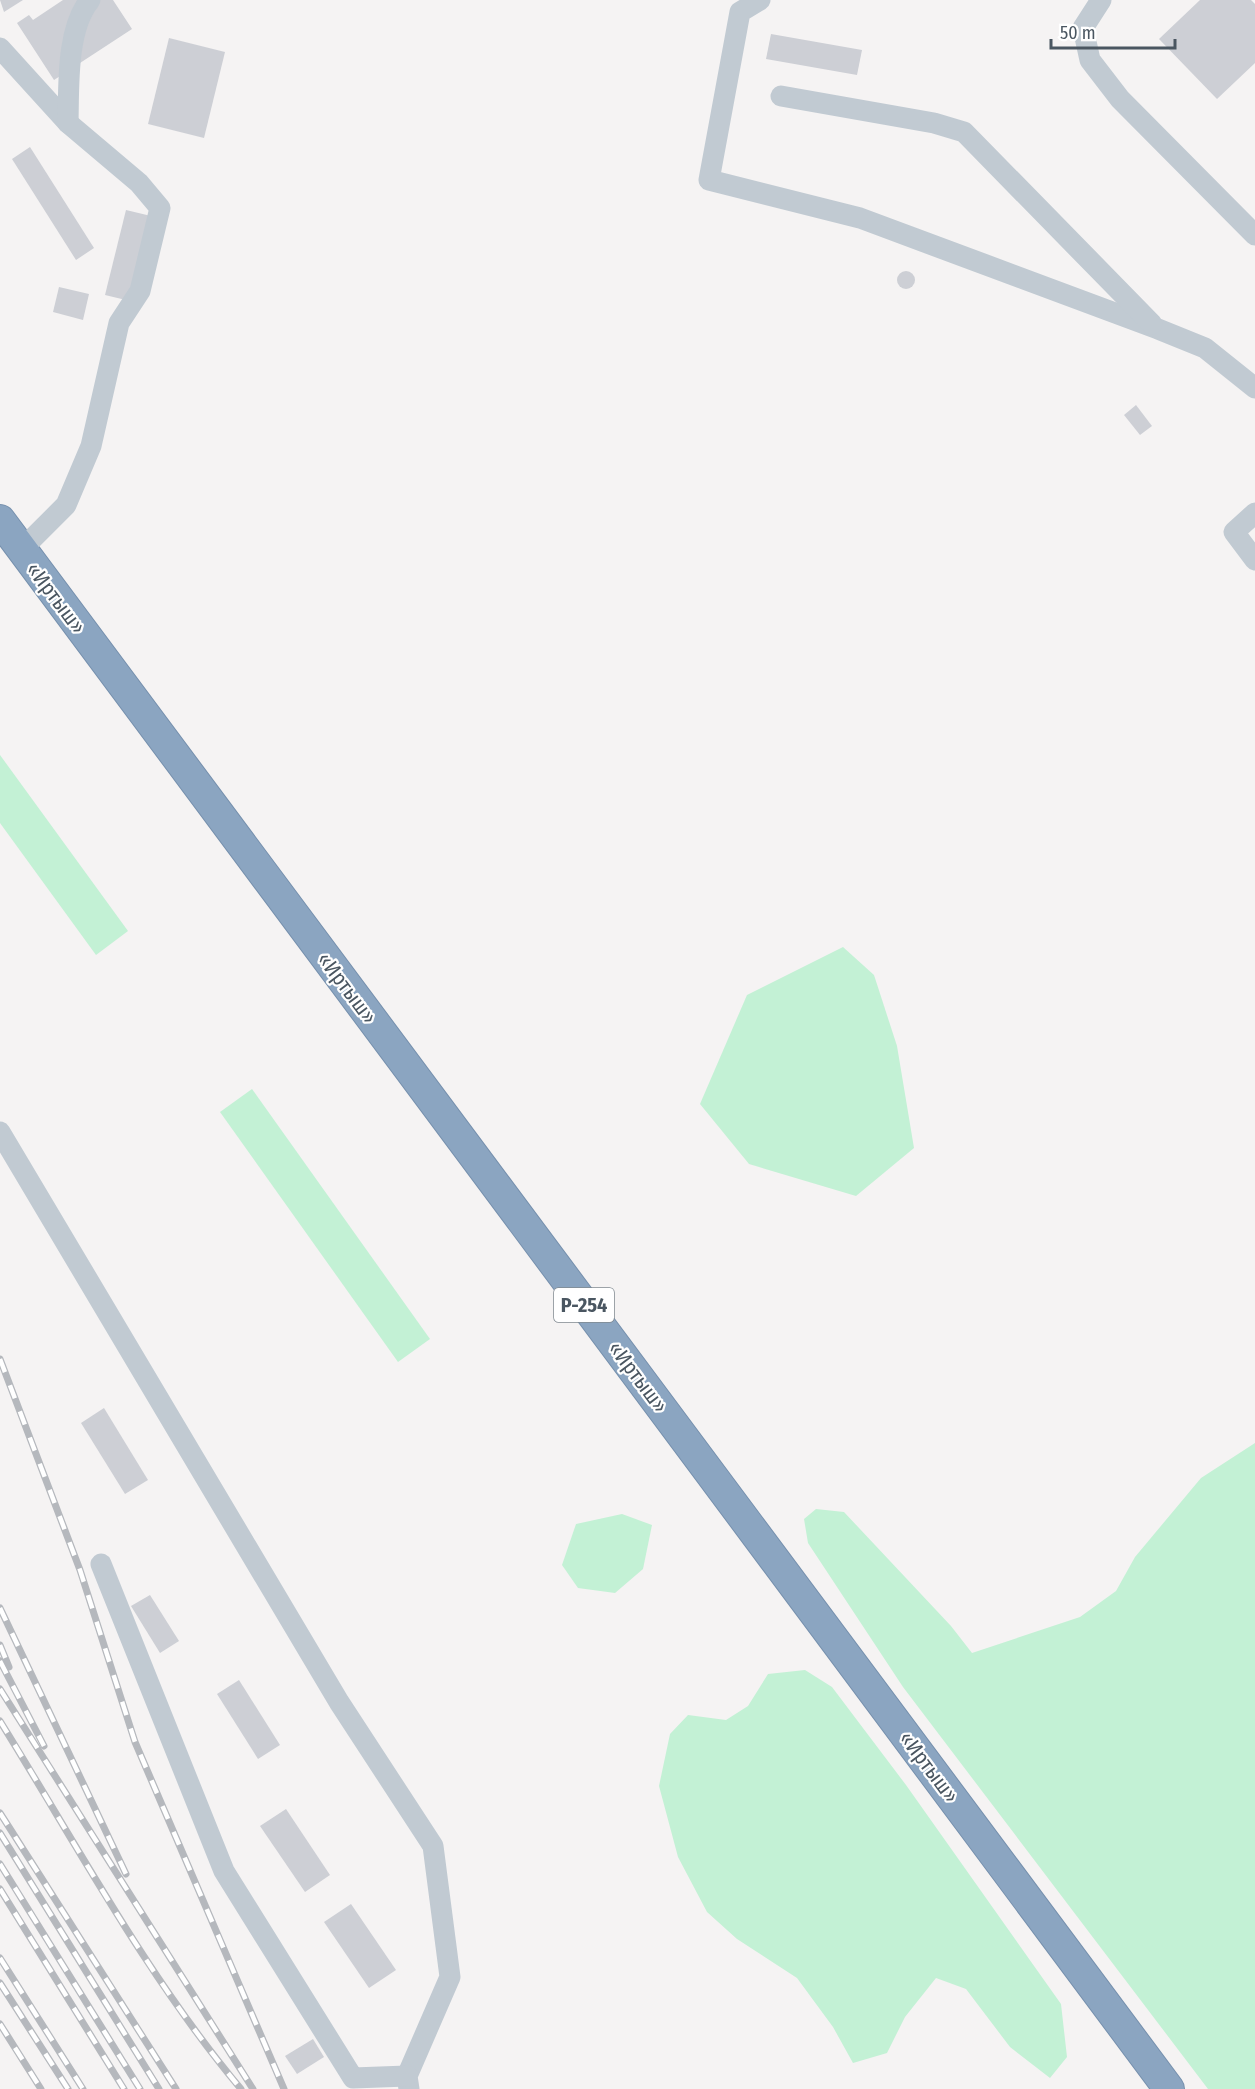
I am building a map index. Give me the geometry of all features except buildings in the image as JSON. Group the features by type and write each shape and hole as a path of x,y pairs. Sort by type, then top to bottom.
{"highway":[{"name":"«Иртыш»","path":"0,520 1169,2089"}],"lane":[{"path":"68,123 69,67 81,11 90,0"},
{"path":"760,0 740,12 709,180 860,218 1158,329 1205,348 1255,388"},
{"path":"1101,0 1083,28 1090,60 1120,99 1255,235"},
{"path":"0,48 68,123 139,183 160,208 140,291 119,323 91,446 66,505 21,550"},
{"path":"781,96 934,123 964,132 1158,329"},
{"path":"1255,513 1234,532 1255,560"},
{"path":"0,1131 339,1701 433,1846 450,1977 408,2083 353,2079 224,1871 100,1564"}],"green space":[{"path":"0,755 128,931 96,955 0,823"},
{"path":"843,947 874,975 897,1046 914,1148 856,1196 749,1164 700,1104 747,995"},
{"path":"252,1089 430,1339 398,1362 220,1112"},
{"path":"1255,1443 1255,2089 1208,2089 903,1687 808,1543 804,1519 816,1509 844,1512 951,1626 972,1653 1080,1617 1116,1591 1135,1557 1201,1478"},
{"path":"622,1514 652,1525 643,1569 615,1593 578,1588 562,1565 576,1524"},
{"path":"805,1670 832,1687 906,1785 1061,2004 1067,2057 1050,2078 1010,2047 966,1989 936,1978 905,2017 887,2053 853,2063 833,2027 797,1978 737,1939 707,1912 678,1857 659,1786 670,1734 688,1715 726,1720 748,1706 768,1674"}],"railway":[{"path":"0,1359 80,1570 135,1742 284,2089"},
{"path":"0,1608 126,1874"},
{"path":"0,1645 9,1667"},
{"path":"0,1661 44,1746"},
{"path":"0,1689 253,2089"},
{"path":"0,1721 144,1956 207,2046 241,2089"},
{"path":"0,1813 176,2089"},
{"path":"0,1833 159,2089"},
{"path":"0,1864 140,2089"},
{"path":"0,1889 124,2089"},
{"path":"0,1958 83,2089"},
{"path":"0,1983 68,2089"},
{"path":"0,2024 41,2089"}]}
